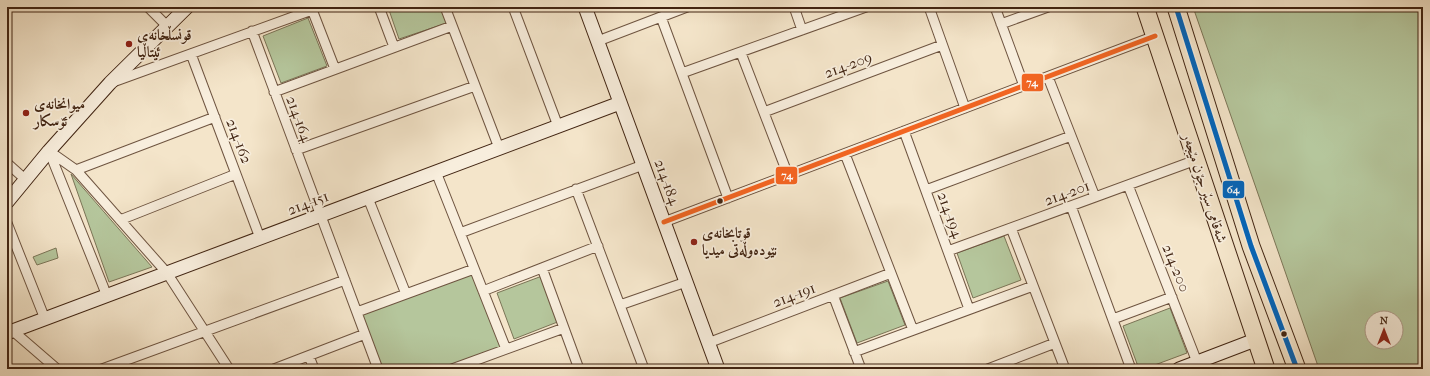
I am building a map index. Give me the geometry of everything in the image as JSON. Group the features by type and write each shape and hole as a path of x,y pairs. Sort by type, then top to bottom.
{"highway":[{"name":"شەقامی سێر جۆن مێجەر","path":"1145,7 1255,340 1266,369"},
{"name":"شەقامی سێر جۆن مێجەر","path":"1176,7 1251,246 1297,369"},
{"path":"1214,217 1219,223 1231,225 1238,220 1241,213"},
{"path":"1227,255 1227,248 1236,240 1244,240 1251,246"}],"street":[{"path":"148,7 168,27"},
{"path":"7,202 49,151 110,83 188,7"},
{"path":"380,7 394,47"},
{"path":"445,7 499,148"},
{"path":"513,7 558,126"},
{"name":"214-184","path":"585,7 718,369"},
{"path":"598,41 687,7"},
{"path":"794,7 802,30"},
{"path":"929,7 965,108"},
{"path":"995,7 1024,86"},
{"path":"1001,24 1048,7"},
{"path":"110,83 252,32 311,8 335,69"},
{"path":"682,74 861,8"},
{"path":"661,17 728,198"},
{"path":"274,92 452,26"},
{"name":"214-164","path":"252,32 378,369"},
{"path":"664,222 1155,36"},
{"name":"214-209","path":"764,112 942,45"},
{"path":"741,53 788,175"},
{"name":"214-162","path":"191,54 260,238"},
{"path":"1048,77 1095,197"},
{"path":"296,150 475,86"},
{"name":"214-151","path":"10,332 620,103"},
{"path":"76,170 215,117"},
{"name":"214-194","path":"904,131 970,309"},
{"path":"926,190 1071,136"},
{"path":"49,151 76,170 167,273 229,369"},
{"path":"49,151 107,296"},
{"path":"845,154 913,330"},
{"name":"214-201","path":"948,251 1196,160"},
{"path":"7,163 26,180"},
{"path":"460,233 643,165"},
{"path":"436,172 506,349"},
{"path":"120,220 236,174"},
{"name":"214-200","path":"1128,185 1197,362"},
{"path":"576,189 644,369"},
{"path":"368,198 406,294"},
{"path":"1071,206 1131,369"},
{"path":"7,223 45,319"},
{"path":"1011,228 1065,369"},
{"path":"483,291 598,246"},
{"path":"542,268 579,369"},
{"path":"357,312 474,269"},
{"name":"214-191","path":"708,343 890,273"},
{"path":"102,369 345,280"},
{"path":"620,305 686,282"},
{"path":"854,352 1034,286"},
{"path":"833,295 861,369"},
{"path":"1113,319 1172,297"},
{"path":"452,369 564,328"},
{"path":"10,332 57,369"},
{"path":"274,369 365,334"},
{"path":"1180,369 1255,340"},
{"path":"988,369 1055,343"},
{"path":"309,356 314,369"}],"green space":[{"path":"388,7 442,7 447,23 399,39"},
{"path":"1193,7 1423,7 1423,369 1319,369"},
{"path":"308,18 327,66 281,83 263,36"},
{"path":"71,174 152,267 109,282"},
{"path":"1004,236 1021,280 973,298 957,253"},
{"path":"56,248 58,258 37,265 33,257"},
{"path":"474,269 506,349 455,369 378,369 357,312"},
{"path":"542,276 560,321 514,339 497,293"},
{"path":"888,281 905,325 857,343 840,298"},
{"path":"1170,308 1187,353 1144,369 1139,369 1123,326"}],"transit line":[{"name":"64","path":"1176,7 1251,246 1297,369"},
{"name":"74","path":"664,222 1155,36"}],"place":[{"name":"قونسڵخانەی ئیتاڵیا","path":"129,44"},
{"name":"میوانخانەی ئۆسکار","path":"26,113"},
{"name":"قوتابخانەی نێودەوڵەتی میدیا","path":"694,242"}]}
